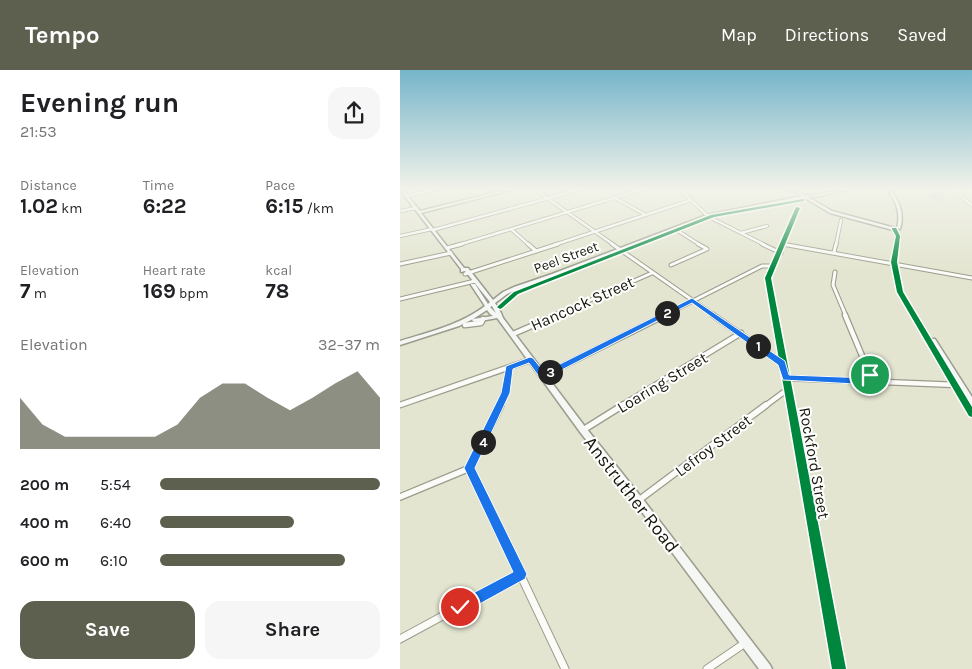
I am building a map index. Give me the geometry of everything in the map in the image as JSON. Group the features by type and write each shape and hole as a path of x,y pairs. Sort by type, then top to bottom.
{"main road":[{"name":"Anstruther Road","path":"422,217 766,669"},
{"name":"Peel Street","path":"491,306 505,294 524,286 706,217"},
{"path":"844,217 895,228"},
{"path":"895,228 901,217"},
{"path":"895,228 898,236 895,264 900,292 958,385 972,403"},
{"name":"Anstruther Road","path":"469,276 485,293 491,306"},
{"name":"Peel Street","path":"491,306 524,286"},
{"path":"485,293 492,295 505,294"},
{"path":"400,344 465,325 475,320 491,306"},
{"path":"400,344 449,328 491,306"},
{"path":"475,320 498,317"},
{"path":"958,385 972,414"}],"street":[{"path":"400,236 477,217"},
{"path":"447,248 551,217"},
{"path":"574,217 652,273 742,333 782,363"},
{"path":"400,299 455,285 481,270 636,217"},
{"path":"710,217 781,253"},
{"name":"Rockford Street","path":"794,217 782,244 781,253 768,278 839,669"},
{"path":"834,252 841,220"},
{"path":"741,233 767,226"},
{"path":"511,229 536,251"},
{"path":"671,265 707,249 675,229"},
{"path":"782,244 972,278"},
{"path":"400,264 451,253"},
{"path":"543,376 762,266 774,266"},
{"path":"835,272 834,285 873,382"},
{"name":"Hancock Street","path":"513,334 652,273"},
{"path":"465,325 469,326 480,323 484,321 483,319"},
{"name":"Loaring Street","path":"583,430 742,333"},
{"path":"400,405 508,368 529,358"},
{"path":"400,497 470,468 506,393 508,368"},
{"path":"786,378 958,385"},
{"name":"Lefroy Street","path":"639,501 788,389"},
{"path":"470,468 565,669"},
{"path":"400,639 520,574"},
{"path":"707,669 745,643"}],"cycle path":[{"path":"500,307 516,293 711,217"},
{"path":"794,217 768,278 839,669"},
{"path":"894,229 898,236 894,262 900,292 972,414"}],"route":[{"path":"460,607 520,574 470,468 506,393 509,376 508,368 530,360 543,376 692,300 742,333 782,363 786,378 873,382 870,375"}]}
